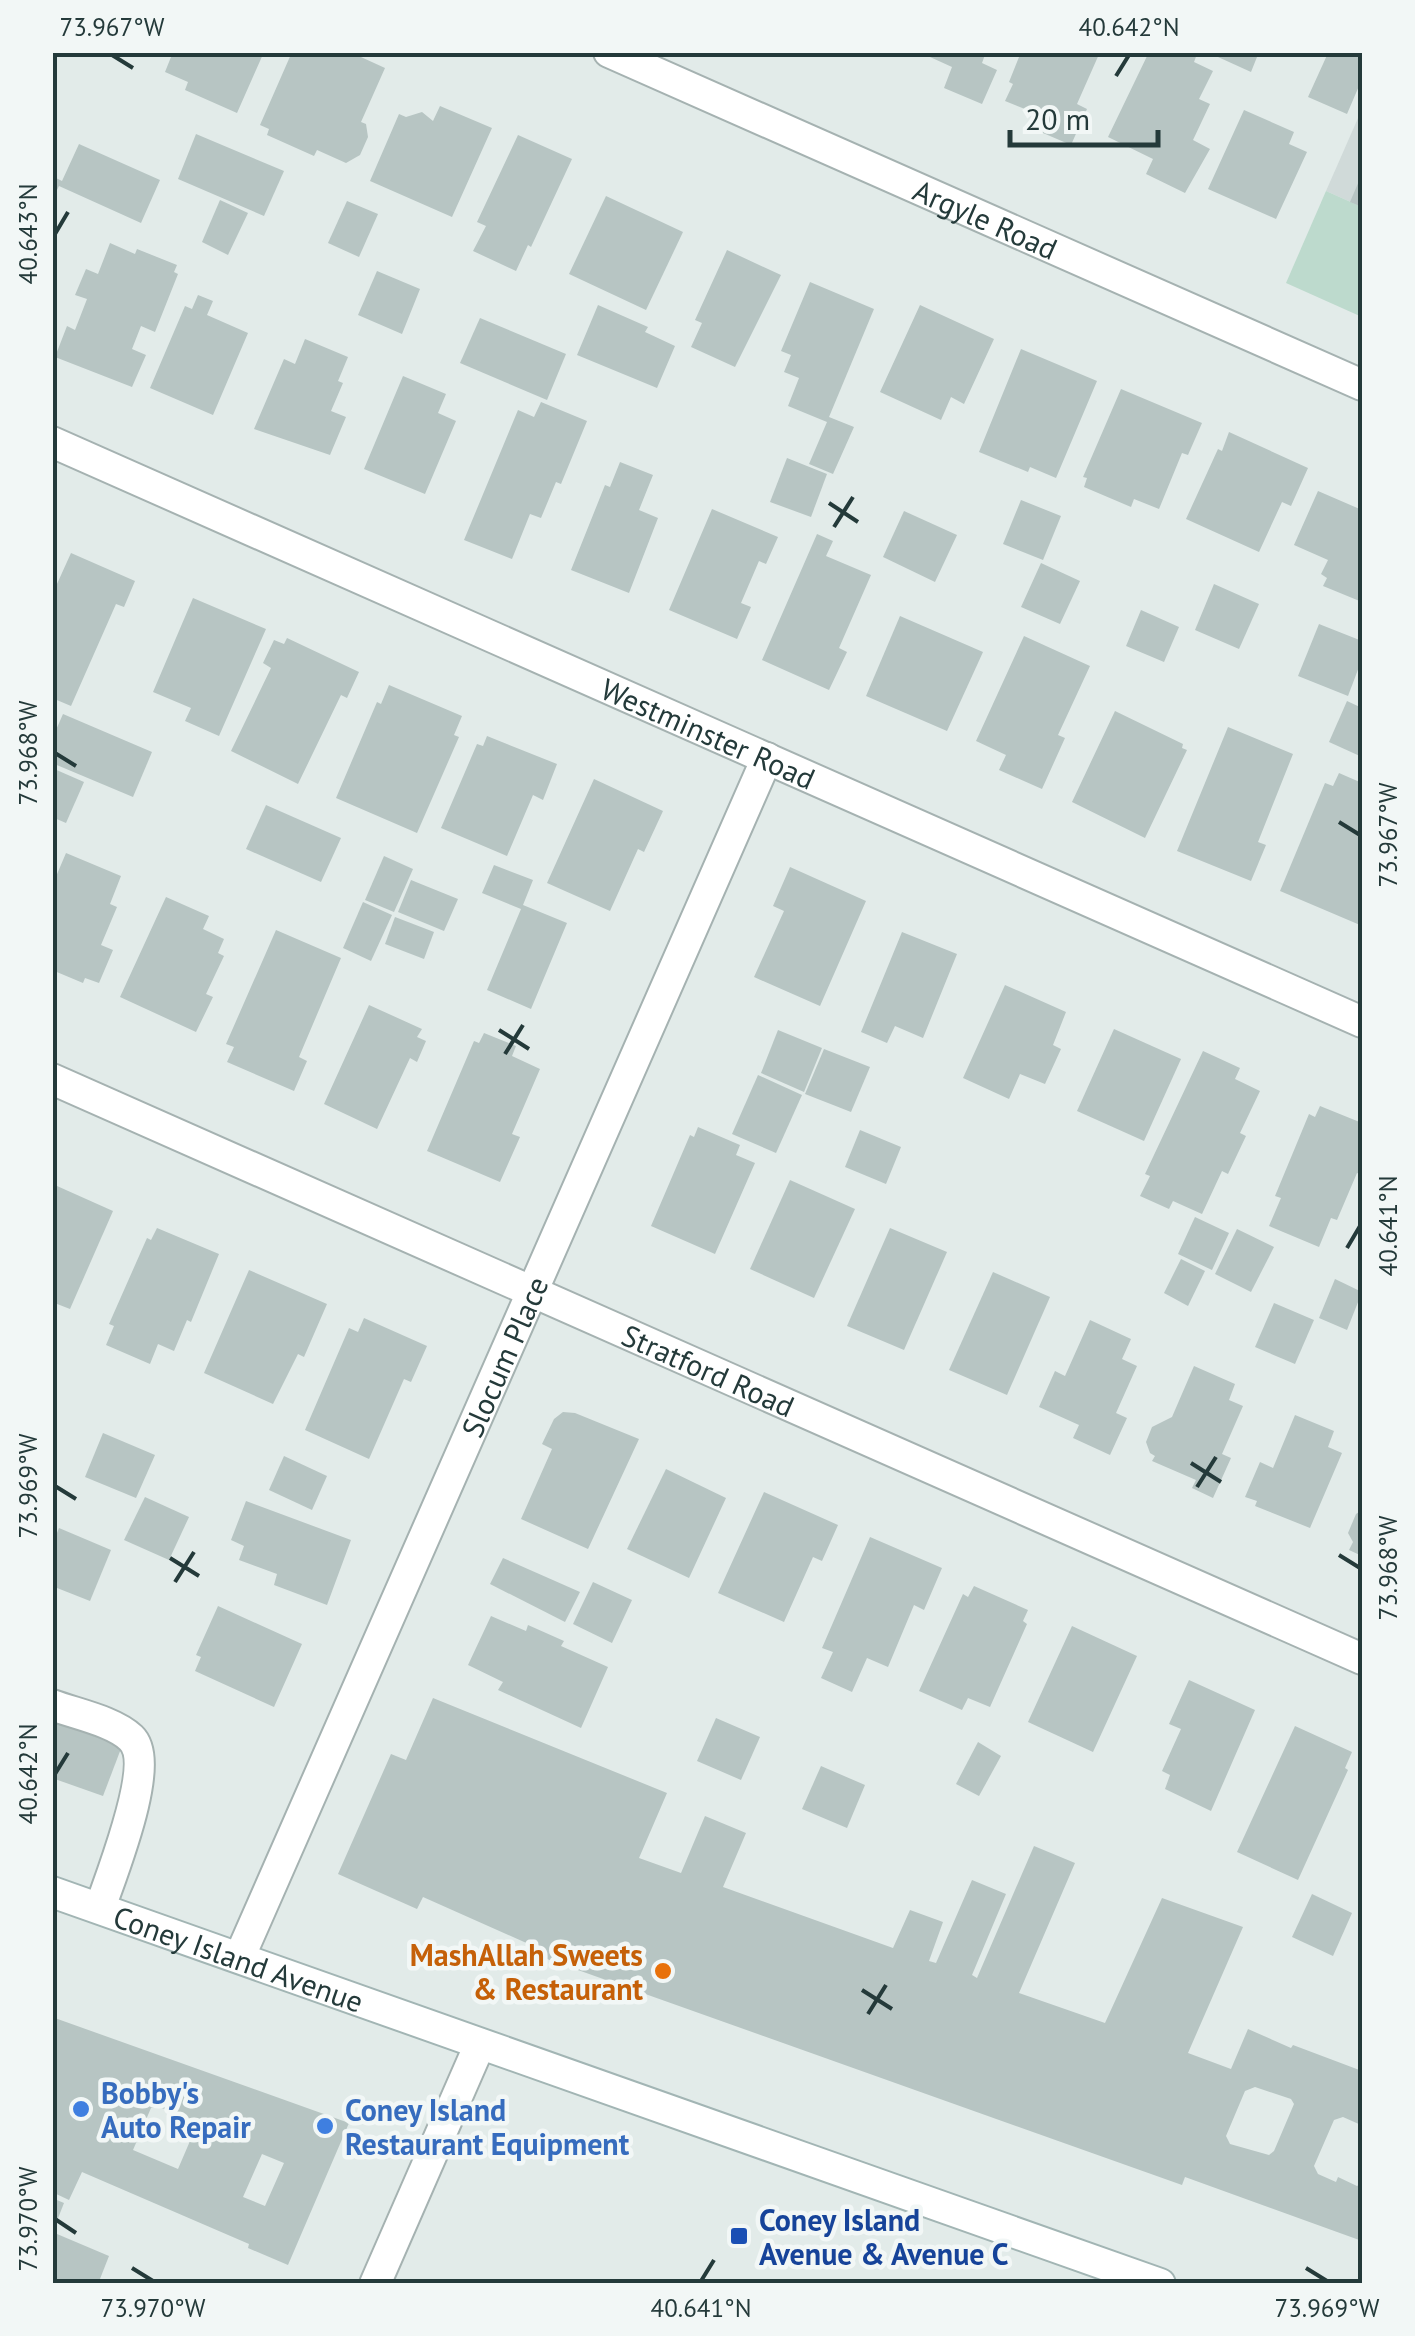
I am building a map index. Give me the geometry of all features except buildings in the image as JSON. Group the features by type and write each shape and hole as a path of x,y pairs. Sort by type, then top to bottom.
{"street":[{"name":"Argyle Road","path":"609,52 1362,385"},
{"name":"Westminster Road","path":"52,442 1362,1022"},
{"name":"Slocum Place","path":"240,1956 767,758"},
{"name":"Stratford Road","path":"52,1079 1362,1659"},
{"path":"52,1705 120,1730 133,1740 141,1756 139,1785 100,1908"},
{"name":"Coney Island Avenue","path":"52,1892 1160,2284"},
{"path":"375,2284 480,2044"}],"shaded area":[{"path":"1362,109 1362,207 1326,191"}],"green space":[{"path":"1326,191 1362,207 1362,317 1286,283"}],"place":[{"name":"MashAllah Sweets & Restaurant","path":"663,1971"},
{"name":"Bobby's Auto Repair","path":"81,2109"},
{"name":"Coney Island Restaurant Equipment","path":"325,2126"},
{"name":"Coney Island Avenue & Avenue C","path":"739,2236"}]}
